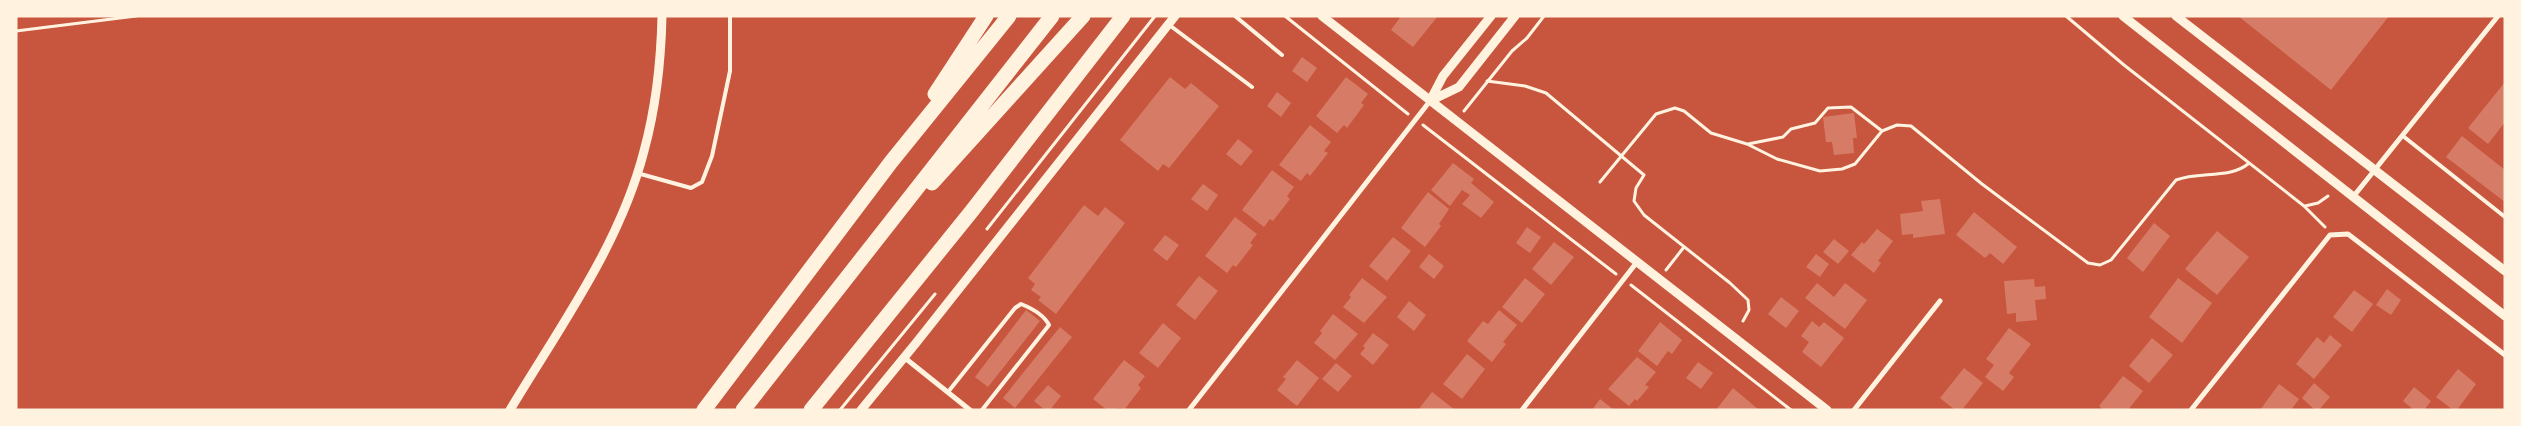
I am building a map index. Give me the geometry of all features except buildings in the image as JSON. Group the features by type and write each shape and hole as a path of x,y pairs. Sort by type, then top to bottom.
{"highway":[{"path":"891,162 986,16"},
{"path":"704,410 891,162 1009,16"},
{"path":"743,410 1052,16"},
{"path":"847,277 1083,16"},
{"path":"811,410 971,212 1123,16"}],"street":[{"path":"510,410 605,249 637,173 652,113 659,67 662,16"},
{"path":"861,410 905,358 1175,16"},
{"path":"1322,16 1827,410"},
{"path":"1189,410 1430,100 1443,76 1491,16"},
{"path":"1430,100 1459,87 1515,16"},
{"path":"2123,16 2505,316"},
{"path":"2176,16 2505,271"},
{"path":"2353,197 2498,16"},
{"path":"2191,410 2330,235 2348,234 2505,355"},
{"path":"1522,410 1637,262"},
{"path":"1854,410 1940,300"},
{"path":"905,358 970,410"}],"lane":[{"path":"637,173 691,188 702,182 712,156 730,71 730,16"},
{"path":"1235,16 1282,54"},
{"path":"1168,24 1252,87"},
{"path":"2403,136 2505,216"},
{"path":"948,392 1015,308 1021,304 1029,307 1046,320 1049,325 982,410"}],"path":[{"path":"16,31 136,16"},
{"path":"986,231 1155,16"},
{"path":"1285,16 1404,111"},
{"path":"1469,106 1487,81 1544,16"},
{"path":"2066,16 2248,164 2304,206 2320,221 2330,235"},
{"path":"1487,81 1525,86 1546,93 1644,175 1636,188 1634,201 1644,215 1730,283 1748,300 1749,310 1743,321"},
{"path":"1747,144 1783,137 1791,129 1815,123 1828,108 1851,107 1882,131"},
{"path":"1600,182 1620,155 1656,114 1675,108 1684,111 1711,133 1747,144 1777,159 1820,171 1842,169 1855,164 1882,131 1897,125 1911,126 1982,184 2088,263 2100,265 2111,260 2176,180 2186,176 2240,170 2248,164"},
{"path":"1430,130 1612,271"},
{"path":"2304,206 2318,203 2328,196"},
{"path":"1638,290 1791,410"},
{"path":"840,410 938,292"}]}
